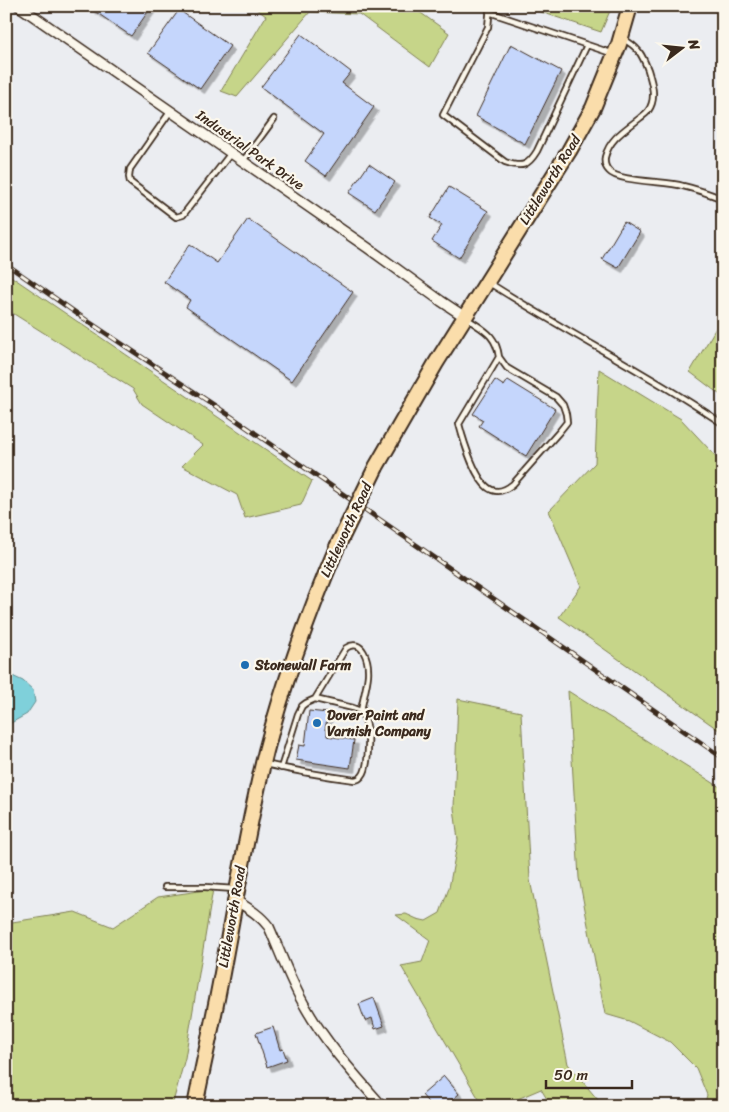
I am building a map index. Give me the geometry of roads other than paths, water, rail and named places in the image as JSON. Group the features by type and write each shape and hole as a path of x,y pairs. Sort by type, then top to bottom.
{"main road":[{"name":"Littleworth Road","path":"195,1106 263,764 291,667 316,598 337,548 376,467 436,363 593,108 616,54 630,6"}],"street":[{"name":"Industrial Park Drive","path":"21,7 465,317"},
{"path":"236,895 264,919 310,1015 336,1053 382,1106"}],"lane":[{"path":"490,6 488,27 443,115 505,162 521,166 533,158 587,45"},
{"path":"489,12 616,54"},
{"path":"621,38 633,44 641,54 652,82 652,102 648,111 609,146 604,162 606,168 613,175 623,178 682,185 723,199"},
{"path":"170,112 130,169 129,177 130,182 176,217 183,215 231,153"},
{"path":"243,161 274,119"},
{"path":"487,281 723,424"},
{"path":"465,317 494,339 498,347 499,357 508,368 556,397 564,405 566,414 566,422 559,432 513,484 505,490 496,491 489,489 481,480 471,461 459,424 499,357"},
{"path":"263,764 355,780 364,775 368,727 361,711 368,676 368,663 361,648 356,645 350,645 346,648 315,699"},
{"path":"281,768 298,714 306,702 315,699 361,711"},
{"path":"165,887 205,887 236,895"}],"water":[{"path":"6,673 23,681 33,690 35,702 27,714 6,724"}],"railway":[{"path":"6,264 229,415 723,758"}],"place":[{"name":"Stonewall Farm","path":"245,665"},
{"name":"Dover Paint and Varnish Company","path":"317,723"}]}
